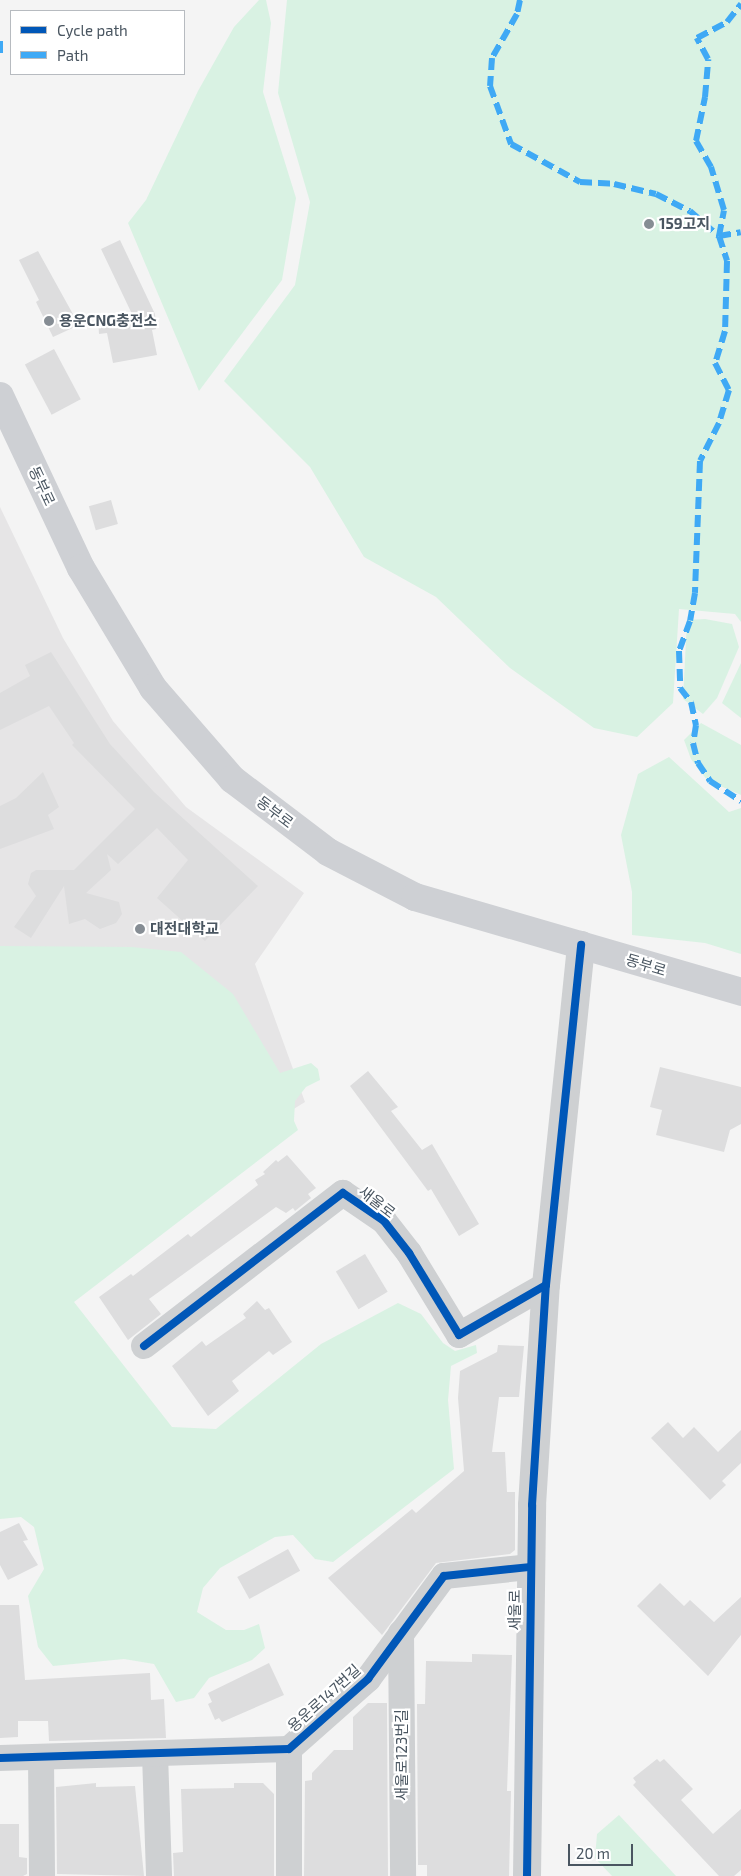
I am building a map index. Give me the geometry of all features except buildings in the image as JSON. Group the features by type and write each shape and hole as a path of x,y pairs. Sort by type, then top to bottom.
{"main road":[{"name":"동부로","path":"0,396 81,568 153,688 232,779 328,852 415,897 741,992"}],"street":[{"name":"새울로","path":"527,1876 529,1567 546,1285 581,945"},
{"name":"새울로","path":"144,1346 343,1193 384,1221 409,1253 460,1335 546,1285"},
{"name":"용운로147번길","path":"0,1758 289,1748 368,1679 444,1576 529,1567"},
{"name":"새울로123번길","path":"401,1633 403,1876"},
{"path":"289,1748 289,1876"},
{"path":"155,1754 159,1876"},
{"path":"41,1758 42,1876"}],"shaded area":[{"name":"대전대학교","path":"0,507 63,638 113,721 186,807 304,893 255,964 305,1102 87,1238 0,1368"}],"green space":[{"path":"259,0 266,0 271,23 263,92 296,198 282,280 199,391 128,223 146,200 198,91 234,27"},
{"path":"287,0 741,0 741,622 735,614 679,609 673,703 637,737 594,728 510,668 436,597 364,557 310,467 224,381 295,285 310,202 278,93"},
{"path":"705,619 732,624 739,647 717,698 703,714 683,699 687,620"},
{"path":"741,663 741,718 722,703"},
{"path":"701,723 741,745 741,795 707,780 691,759 684,740"},
{"path":"669,757 729,812 741,808 741,954 705,943 632,935 632,892 621,835 638,774"},
{"path":"0,946 132,947 181,952 233,994 280,1073 311,1063 318,1069 320,1080 306,1087 295,1101 294,1121 298,1130 74,1302 172,1427 216,1429 321,1344 398,1303 421,1314 443,1343 455,1351 476,1345 477,1353 451,1366 448,1400 454,1469 333,1562 315,1559 293,1535 275,1537 220,1568 203,1588 197,1612 226,1630 244,1630 259,1624 265,1648 252,1660 209,1678 194,1698 176,1702 154,1664 124,1659 53,1666 38,1647 28,1596 44,1569 34,1527 21,1517 0,1519"},
{"path":"619,1815 676,1876 612,1876 595,1858 597,1834"}],"marked path":[{"path":"520,0 517,14 492,58 490,86 511,144 580,182 614,184 656,194 690,211 719,236 727,261 725,331 715,363 729,390 719,423 700,461 695,593 690,621 679,651 680,688 691,702 696,725 693,743 698,763 710,781 741,801"},
{"path":"719,236 724,210 711,167 696,141 705,97 708,59 697,38 727,22 741,4"},
{"path":"0,41 0,54"},
{"path":"719,236 741,232"}],"cycle path":[{"path":"527,1876 532,1505 546,1285 581,945"},
{"path":"144,1346 343,1193 384,1221 409,1253 459,1335 546,1285"},
{"path":"0,1758 289,1749 368,1679 444,1576 529,1567"}],"place":[{"name":"159고지","path":"649,224"},
{"name":"용운CNG충전소","path":"49,321"},
{"name":"대전대학교","path":"140,929"}]}
